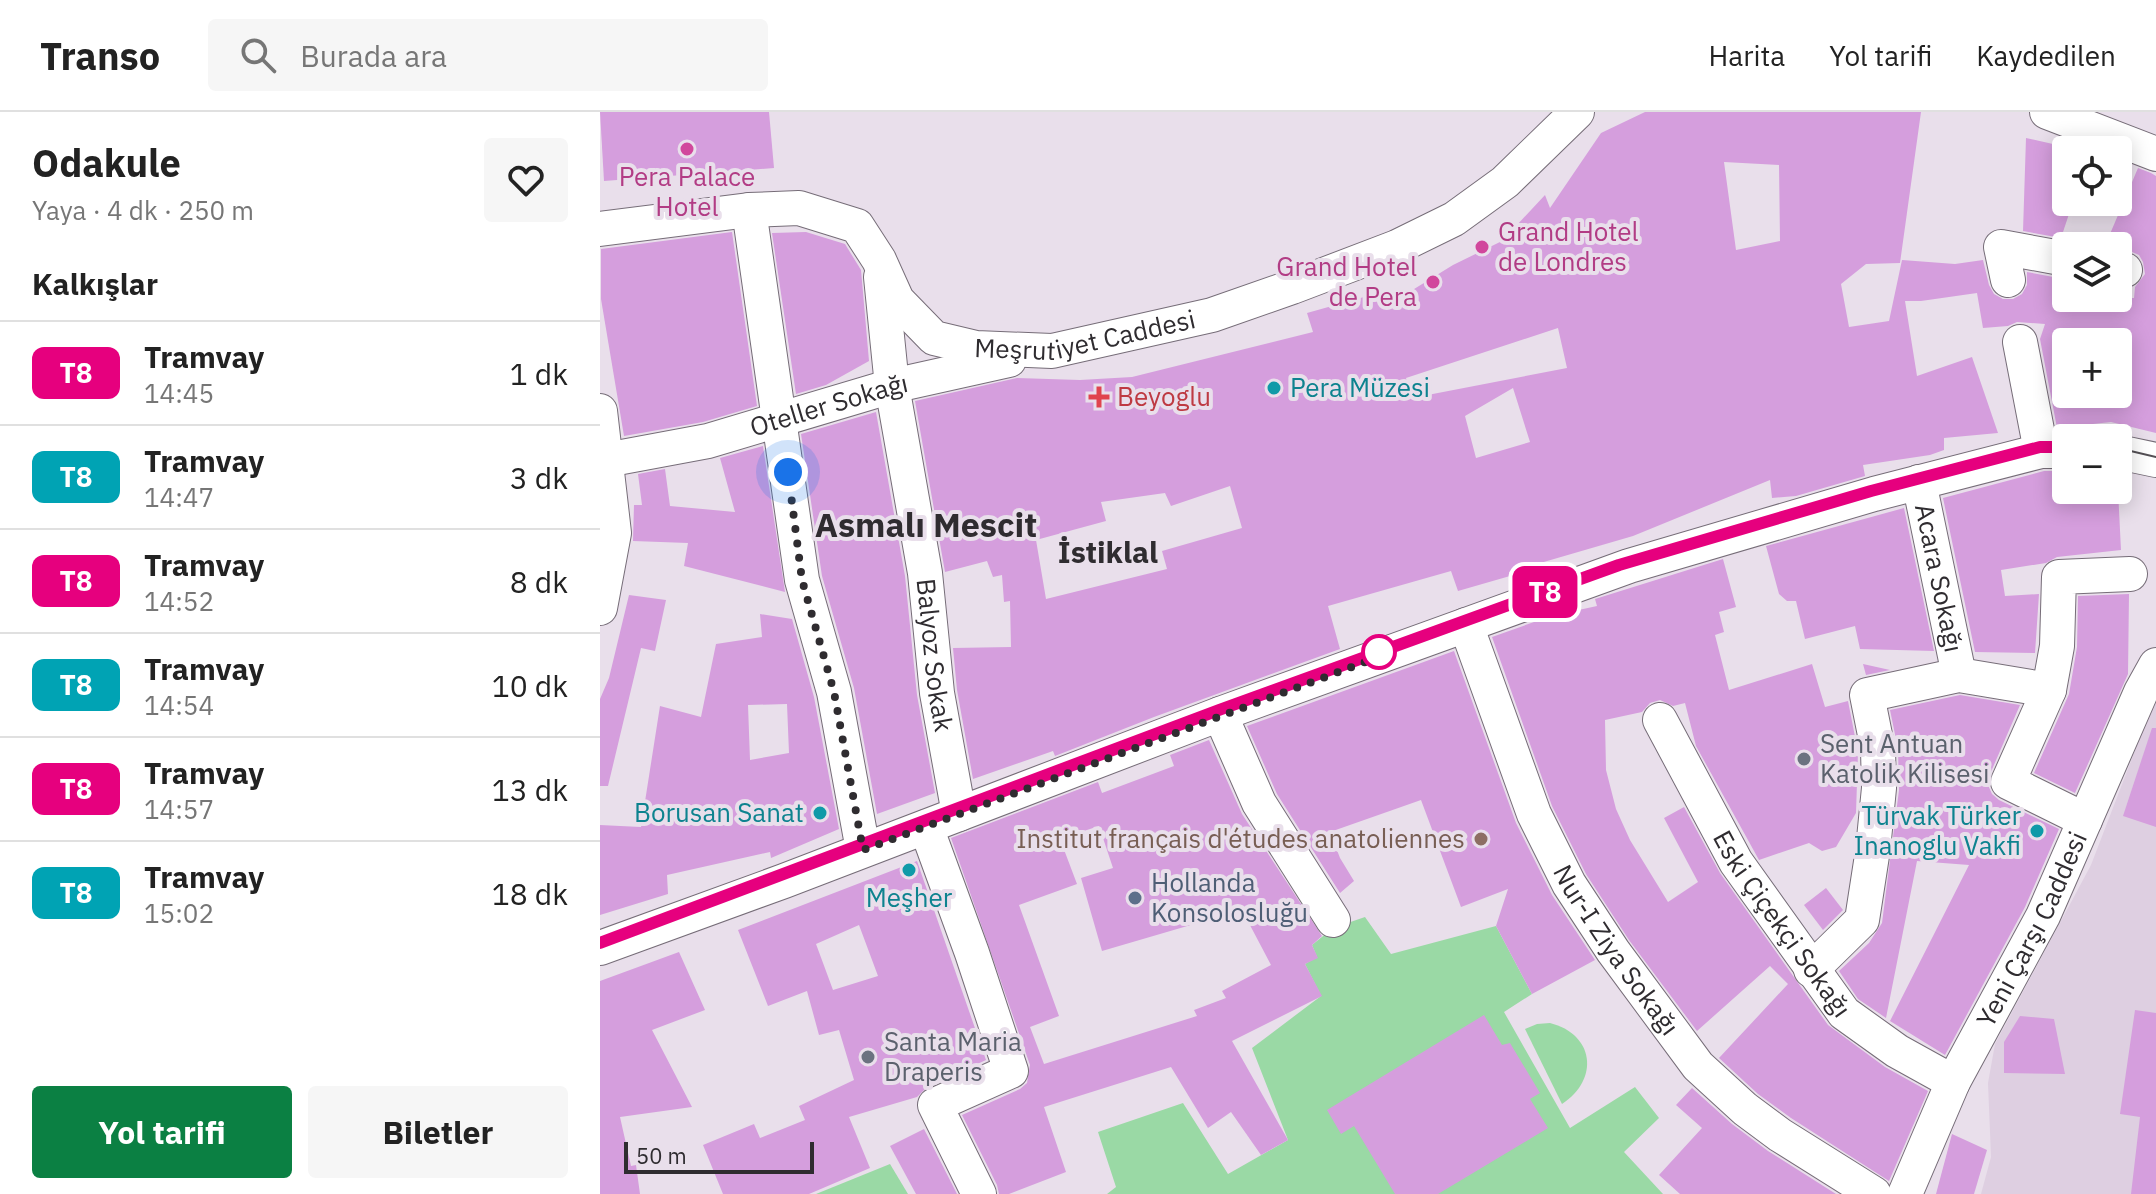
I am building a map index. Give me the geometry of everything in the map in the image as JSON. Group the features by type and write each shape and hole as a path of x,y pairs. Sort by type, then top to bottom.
{"street":[{"name":"Meşrutiyet Caddesi","path":"600,229 749,210 799,208 857,226 879,260 897,300 934,338 976,348 1052,351 1212,315 1397,247 1454,219 1505,182 1577,112"},
{"path":"2047,112 2156,154"},
{"path":"749,210 802,580 834,692 863,850"},
{"path":"2008,280 2001,247 2052,256"},
{"name":"Balyoz Sokak","path":"879,260 892,386 925,573 937,693 959,814"},
{"path":"2020,342 2052,445"},
{"name":"Oteller Sokağı","path":"606,460 708,441 892,386 1052,351"},
{"path":"600,411 614,533 600,608"},
{"path":"600,948 1220,714 1629,566 1919,482 2052,451"},
{"path":"2132,453 2156,460"},
{"name":"Acara Sokağı","path":"1919,482 1959,675"},
{"path":"2085,820 2008,782 2049,690 2057,646 2059,577 2130,574"},
{"name":"Nur-I Ziya Sokağı","path":"1466,625 1534,814 1569,884 1613,951 1698,1066 1745,1109 1780,1135 1874,1194"},
{"name":"Yeni Çarşı Caddesi","path":"1905,1194 1953,1082 2043,916 2156,665"},
{"path":"1811,970 1862,920 1879,788 1878,750 1867,695 1959,675 2049,690"},
{"path":"1220,714 1259,803 1333,920"},
{"name":"Eski Çiçekçi Sokağı","path":"1660,720 1736,862 1844,1013 1897,1051 1953,1082"},
{"path":"926,827 1011,1071 935,1105 979,1194"}],"shaded area":[{"path":"2156,696 2156,1194 1981,1194 1991,1157 1988,1083 1995,1044 2091,865"}],"green space":[{"path":"1365,917 1391,954 1496,926 1532,994 1504,1012 1570,1128 1635,1087 1659,1118 1624,1152 1663,1194 1107,1194 1116,1187 1098,1132 1183,1103 1228,1174 1288,1140 1252,1048 1321,996 1305,964 1317,957 1312,945 1333,928"},
{"path":"1550,1023 1576,1037 1587,1058 1587,1070 1582,1082 1562,1104 1525,1029"},
{"path":"890,1164 908,1194 816,1194"}],"building":[{"name":"Pera Palace Hotel","path":"600,112 769,112 774,168 604,181"},
{"path":"1645,112 1921,112 1900,263 1866,264 1841,284 1849,327 1889,321 1902,260 1955,264 1983,260 1989,285 1994,294 2003,299 2013,299 2022,294 2027,285 2027,272 2052,277 2052,312 2132,312 2135,287 2145,274 2143,262 2139,255 2132,252 2132,232 2111,232 2118,216 2132,216 2132,182 2138,168 2156,176 2156,433 2132,427 2132,424 2111,422 2056,424 2053,408 2132,408 2132,328 2052,328 2052,402 2040,339 2045,324 2017,322 1983,328 1977,293 1905,301 1917,376 1972,357 1998,433 1944,438 1944,450 1863,465 1865,476 1796,496 1772,498 1770,480 1633,536 1509,572 1510,576 1458,591 1451,571 1328,606 1340,649 1055,756 1053,751 973,779 953,648 1011,647 1010,601 1004,602 1002,575 993,577 987,561 945,572 915,401 1017,378 1080,380 1132,377 1313,332 1307,313 1364,297 1406,294 1453,265 1502,241 1545,195 1550,208 1601,133","holes":["1724,162 1779,165 1780,241 1736,250","1558,328 1567,368 1412,398 1406,378","1513,388 1530,442 1476,458 1465,416","1230,486 1242,528 1162,551 1167,569 1046,599 1036,540 1106,521 1101,502 1165,493 1171,506"]},
{"path":"2026,138 2052,144 2052,216 2068,216 2063,232 2052,232 2052,236 2023,231"},
{"path":"732,232 757,406 703,422 624,436 601,299 601,249"},
{"path":"806,232 845,244 861,270 869,361 826,385 796,394 772,233"},
{"path":"876,412 905,576 917,695 935,793 877,814 854,688 822,576 801,434"},
{"path":"763,446 785,592 684,566 688,543 633,541 634,505 642,505 638,474 665,469 670,506 735,512 720,458"},
{"path":"2052,471 2052,504 2119,504 2121,550 2057,557 2046,563 2001,570 2005,596 2039,594 2035,653 1975,652 1943,498"},
{"path":"1904,508 1934,651 1860,649 1855,626 1805,639 1796,601 1787,601 1779,594 1766,546"},
{"path":"1723,559 1736,607 1719,612 1724,632 1715,635 1729,690 1812,664 1825,707 1848,701 1858,752 1856,813 1836,847 1822,851 1809,843 1759,860 1696,746 1685,703 1673,706 1660,700 1650,703 1642,712 1605,720 1606,770 1616,809 1630,840 1668,902 1698,882 1664,818 1684,807 1720,873 1828,1025 1885,1067 1928,1091 1889,1181 1791,1118 1758,1094 1719,1058 1788,984 1770,966 1697,1031 1629,940 1586,874 1552,806 1492,637 1551,616 1597,606 1595,599"},
{"path":"2129,594 2128,674 2075,793 2034,773 2069,694 2077,647 2078,596"},
{"path":"629,595 666,600 655,651 641,648 608,786 600,786 600,699 609,678"},
{"path":"760,614 792,619 814,697 839,829 771,858 770,852 667,875 668,894 600,915 600,825 641,827 660,706 701,717 716,644 762,637","holes":["787,704 789,753 750,760 748,705"]},
{"path":"1454,651 1516,823 1552,895 1595,960 1532,994 1496,926 1508,889 1461,907 1421,800 1330,832 1340,858 1354,881 1340,893 1277,794 1247,726"},
{"path":"1863,664 1890,670 1866,675"},
{"path":"1960,695 2020,705 1988,785 1999,800 2059,829 2025,907 1945,1055 1890,1021 1969,865 1917,861 1886,1018 1858,999 1839,971 1869,943 1882,923 1899,790 1898,749 1890,710"},
{"path":"2152,728 2156,728 2156,827 2123,816"},
{"path":"1209,740 1242,814 1322,936 1312,945 1318,958 1305,964 1322,996 1232,1041 1288,1140 1261,1155 1231,1112 1208,1128 1171,1067 1044,1107 1066,1172 1009,1194 999,1194 962,1115 1020,1089 1027,1083 1030,1065 951,838 1098,782 1102,793 1174,766 1170,755","holes":["1099,826 1113,868 1081,878 1102,951 1242,910 1271,965 1222,991 1226,998 1194,1010 1197,1016 1044,1064 1030,1027 1059,1016 1019,905 1077,884 1060,839"]},
{"path":"917,861 986,1060 927,1087 917,1097 849,1117 870,1168 809,1194 723,1194 703,1145 754,1124 760,1138 805,1120 799,1106 854,1080 839,1030 819,1035 807,991 768,1006 738,930","holes":["859,925 878,976 833,990 816,944"]},
{"path":"1826,888 1843,910 1823,930 1804,905"},
{"path":"679,952 705,1010 652,1030 692,1107 620,1117 631,1166 636,1165 640,1194 600,1194 600,981"},
{"path":"2135,1010 2156,1013 2156,1194 2131,1194 2140,1117 2120,1114"},
{"path":"1484,1015 1502,1045 1510,1043 1540,1093 1530,1099 1548,1128 1438,1194 1395,1194 1354,1126 1341,1134 1327,1110"},
{"path":"2020,1016 2054,1019 2065,1074 2004,1073 2004,1042"},
{"path":"1692,1088 1768,1151 1836,1194 1680,1194 1659,1175 1702,1128 1676,1105"},
{"path":"924,1129 957,1194 916,1194 890,1146"},
{"path":"1952,1134 1987,1150 1974,1194 1936,1194"}],"tram line":[{"path":"600,943 1219,710 1619,565 1871,491 2040,447 2052,447"},
{"name":"T8","path":"600,943 1219,710 1619,565 1871,491 2040,447 2052,447"},
{"path":"2132,451 2156,457"}],"place":[{"name":"Pera Palace Hotel","path":"687,149"},
{"name":"Grand Hotel de Londres","path":"1482,247"},
{"name":"Grand Hotel de Pera","path":"1433,282"},
{"name":"Pera Müzesi","path":"1274,388"},
{"name":"Beyoglu","path":"1099,397"},
{"name":"Sent Antuan Katolik Kilisesi","path":"1804,759"},
{"name":"Borusan Sanat","path":"820,813"},
{"name":"Türvak Türker Inanoglu Vakfi","path":"2037,831"},
{"name":"Institut français d'études anatoliennes","path":"1481,839"},
{"name":"Meşher","path":"909,870"},
{"name":"Hollanda Konsolosluğu","path":"1135,898"},
{"name":"Santa Maria Draperis","path":"868,1057"}],"district":[{"name":"Asmalı Mescit","path":"926,525"},
{"name":"İstiklal","path":"1108,553"}],"route":[{"path":"788,472 802,580 834,692 863,850 1384,655 1379,652"}]}
